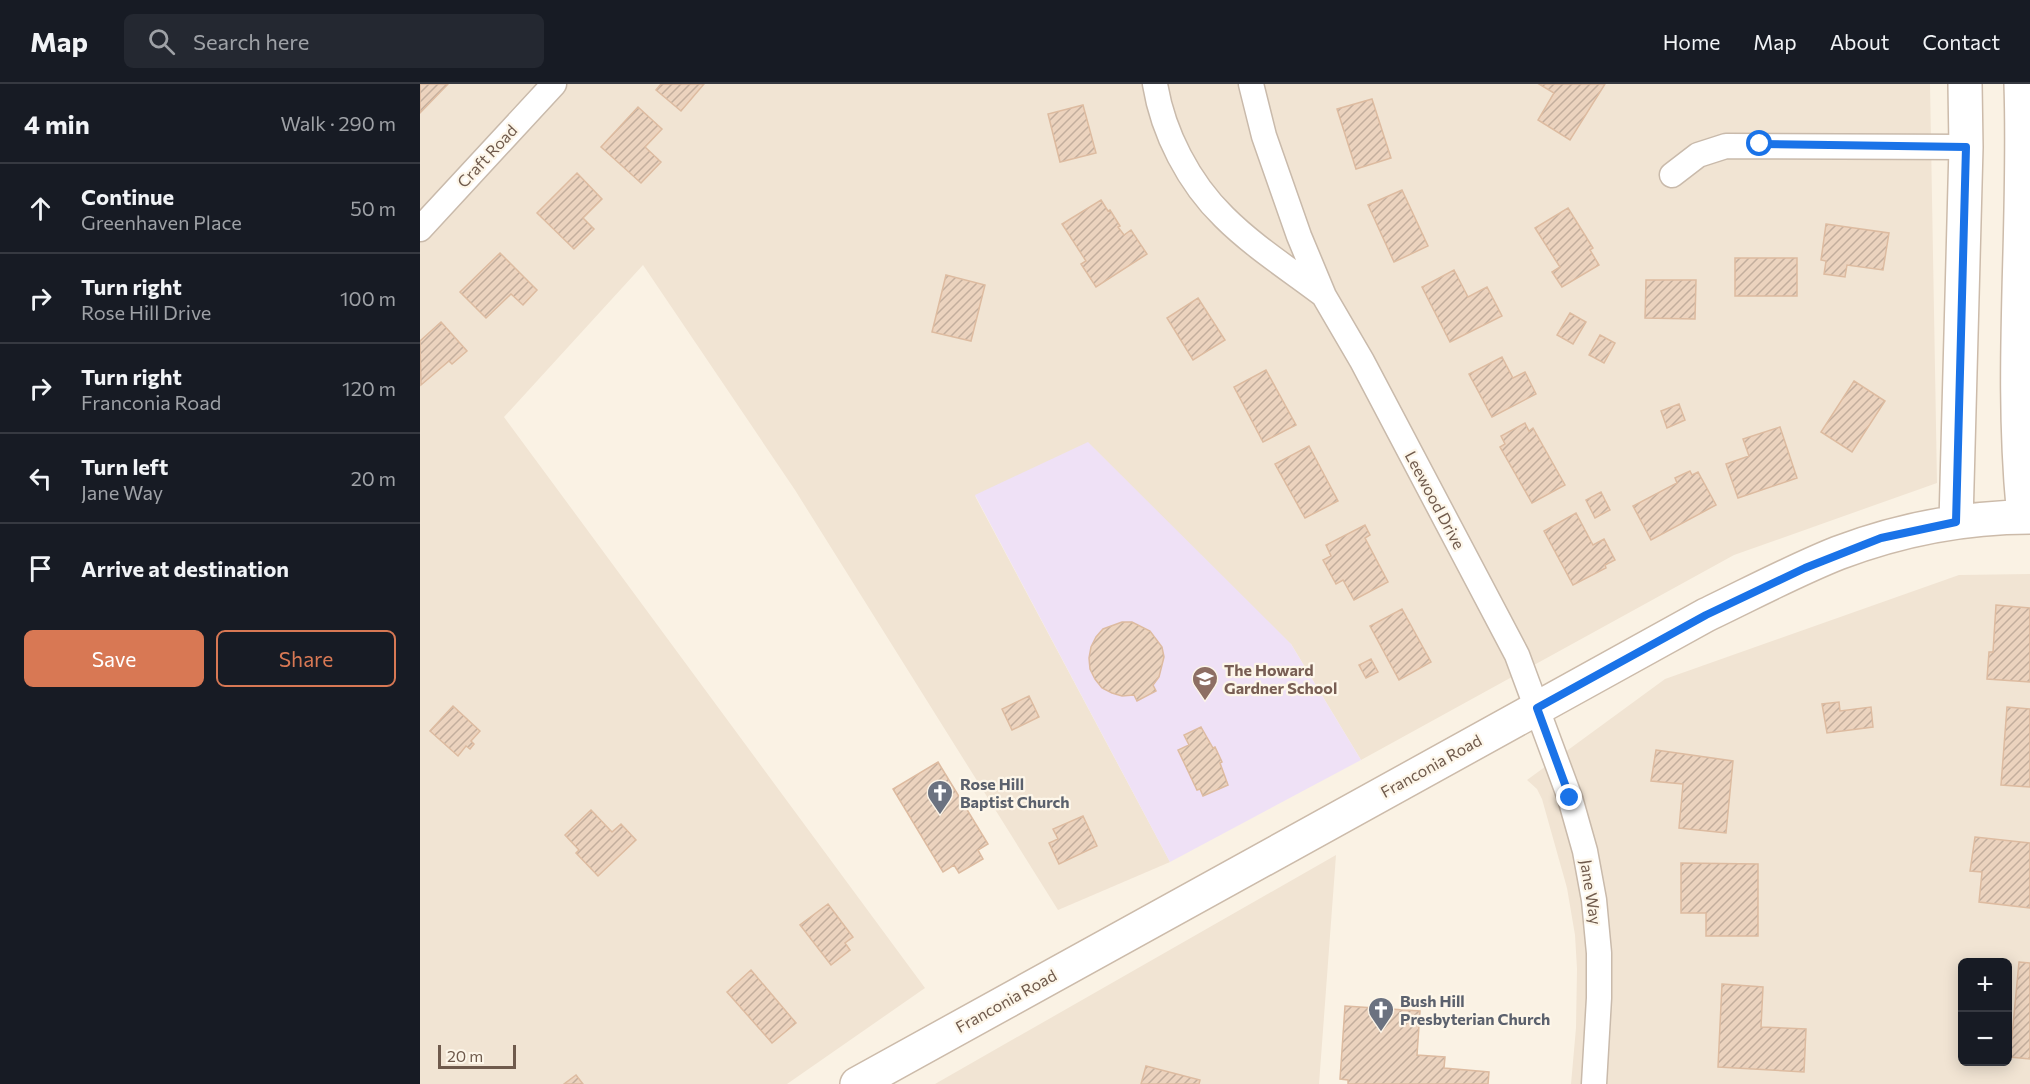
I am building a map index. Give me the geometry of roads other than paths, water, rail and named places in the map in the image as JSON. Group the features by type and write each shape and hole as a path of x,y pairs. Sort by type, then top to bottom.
{"main road":[{"path":"1956,522 1966,147 1965,84"},
{"path":"2021,84 2023,147 2018,433 2027,517"},
{"name":"Franconia Road","path":"857,1084 1706,615 1805,568 1881,538 1956,522 1986,518 2027,517"}],"street":[{"name":"Craft Road","path":"420,229 554,84"},
{"name":"Leewood Drive","path":"1155,84 1161,109 1174,142 1198,186 1211,203 1250,240 1324,296"},
{"name":"Leewood Drive","path":"1251,84 1264,136 1299,236 1324,296 1362,361 1517,655 1537,708"},
{"path":"1672,174 1698,155 1726,146 1966,147"},
{"name":"Jane Way","path":"1537,708 1570,798 1585,851 1594,900 1599,953 1599,998 1593,1084"}],"place":[{"name":"The Howard Gardner School","path":"1205,702"},
{"name":"Rose Hill Baptist Church","path":"940,816"},
{"name":"Bush Hill Presbyterian Church","path":"1381,1033"}]}
